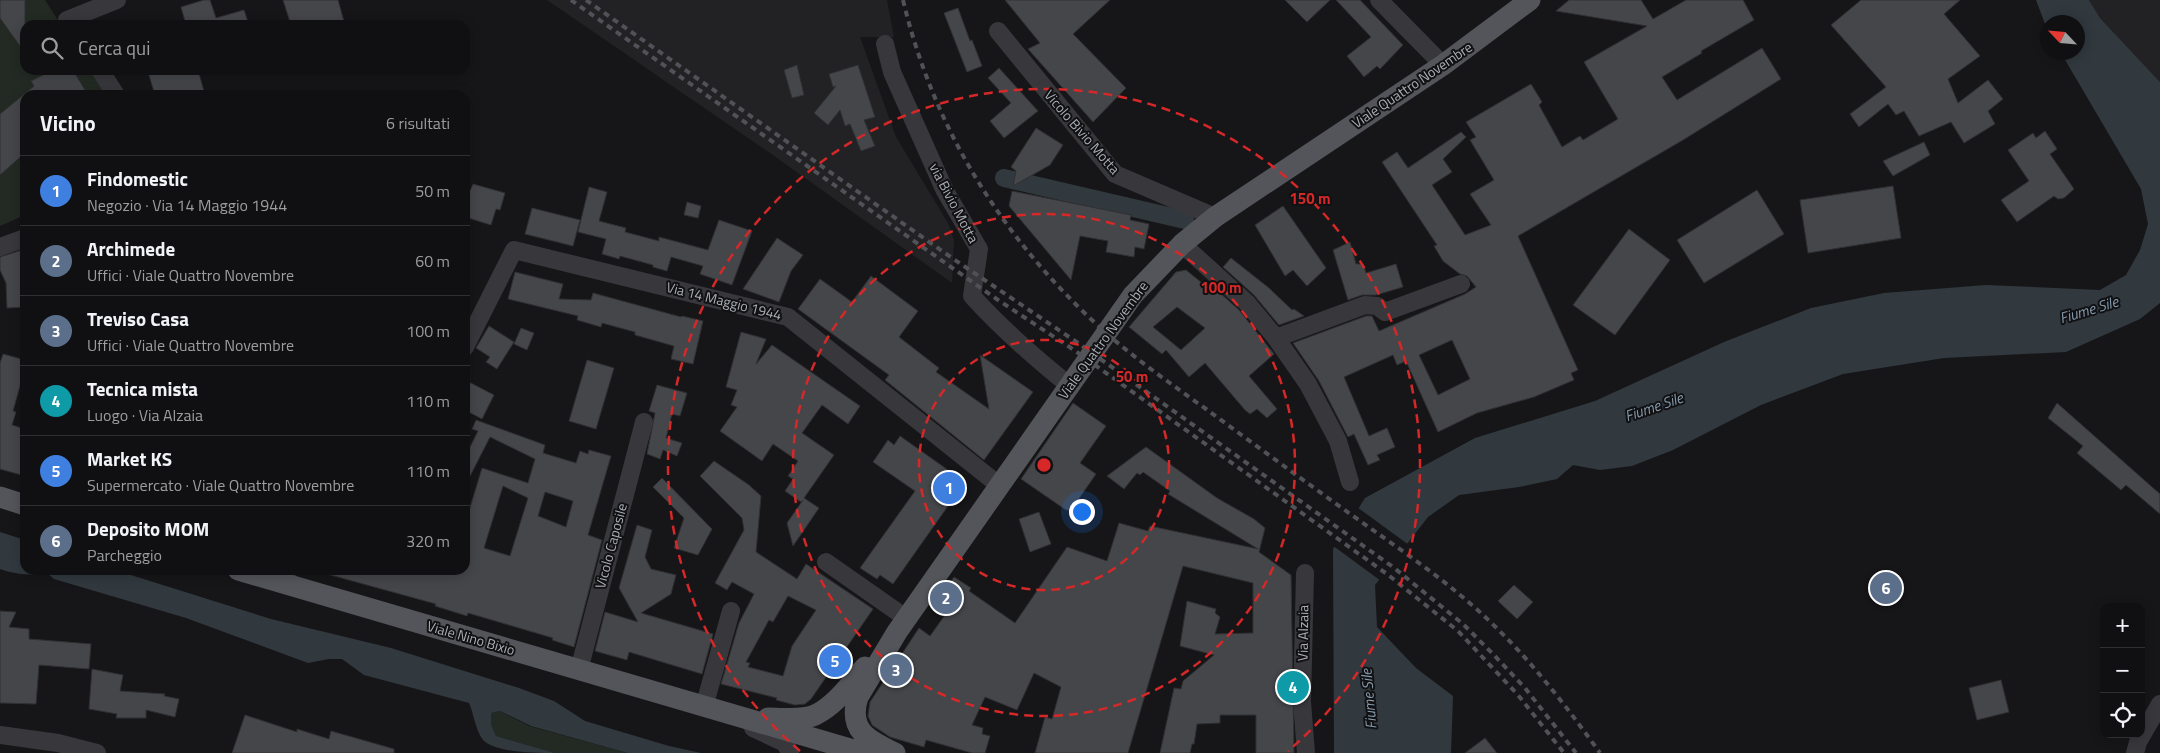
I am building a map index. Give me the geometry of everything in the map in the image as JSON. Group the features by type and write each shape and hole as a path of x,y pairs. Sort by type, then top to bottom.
{"main road":[{"name":"Viale Quattro Novembre","path":"896,753 870,740 862,733 854,709 858,697 902,625 1133,295 1182,244 1215,217 1443,64 1530,0"},
{"path":"0,497 20,503"},
{"name":"Viale Nino Bixio","path":"272,575 286,577 579,670 864,753"},
{"name":"Viale Quattro Novembre","path":"737,717 800,718 814,716 837,699 902,625"}],"street":[{"path":"67,20 117,0"},
{"path":"1379,0 1443,64"},
{"name":"Vicolo Bivio Motta","path":"998,31 1116,174 1215,217"},
{"name":"via Bivio Motta","path":"885,44 892,72 945,191 979,249 972,296 995,322 1032,356 1070,386"},
{"path":"103,75 113,90"},
{"path":"0,247 20,240"},
{"path":"1182,244 1247,302 1276,338 1308,384 1334,433 1350,482"},
{"name":"Via 14 Maggio 1944","path":"470,336 514,250 788,317 1000,486"},
{"path":"1276,338 1365,305 1377,306 1385,312 1461,284"},
{"name":"Vicolo Caposile","path":"579,670 644,422"},
{"path":"0,506 20,509"},
{"path":"826,562 902,625"},
{"name":"Via Alzaia","path":"1305,573 1302,702 1306,753"},
{"path":"731,612 710,709 785,743 790,753"},
{"path":"2135,753 2138,742 2160,704"},
{"path":"0,735 58,743 98,753"},
{"path":"825,753 836,753"}],"shaded area":[{"path":"0,0 45,0 58,20 20,20 20,75 93,75 103,90 20,90 20,217 0,226"},
{"path":"547,0 887,0 894,37 860,37 896,137 948,223 954,240 952,283 770,153"},
{"path":"2089,0 2160,0 2160,82 2100,18"},
{"path":"500,711 529,726 628,753 555,753 496,736 491,724 491,713"}],"water":[{"name":"Fiume Sile","path":"2036,0 2089,0 2100,18 2160,82 2160,303 2140,319 2066,352 1944,358 1843,374 1761,405 1673,450 1632,466 1600,470 1573,465 1557,479 1519,487 1459,495 1428,517 1375,585 1377,627 1416,668 1453,696 1451,753 1334,753 1333,549 1365,498 1475,438 1595,401 1724,342 1811,308 1884,293 1986,285 2100,290 2126,275 2140,250 2148,224 2141,189 2065,60 2085,60 2085,15 2042,15"},
{"path":"0,532 20,538 20,573 0,569"},
{"path":"49,575 131,575 271,619 391,648 519,688 554,701 585,721 669,746 701,753 628,753 531,726 500,711 491,713 491,724 496,736 555,753 497,748 483,740 469,703 364,675 342,659 329,659 308,663 186,618 54,579"}],"pier":[{"path":"1357,507 1409,545 1381,581 1332,545"}],"building":[{"path":"0,0 25,0 25,20 20,20 20,46 0,18"},
{"path":"210,0 216,18 244,10 247,20 185,20 181,7"},
{"path":"283,0 338,0 344,20 289,20"},
{"path":"1005,0 1110,0 1073,34 1126,88 1093,122 1028,49 1040,43"},
{"path":"1285,0 1330,0 1307,22"},
{"path":"1336,0 1360,0 1403,45 1380,69 1377,66 1364,77 1347,56 1371,37"},
{"path":"1569,0 1641,0 1653,19 1686,0 1743,0 1754,20 1701,51 1702,53 1662,77 1677,100 1762,48 1781,79 1683,140 1518,236 1578,370 1571,373 1574,380 1534,397 1477,413 1438,432 1406,361 1397,365 1393,355 1344,377 1369,436 1387,428 1395,447 1377,455 1380,460 1368,465 1354,434 1348,437 1319,381 1293,343 1366,316 1372,316 1379,331 1465,294 1476,287 1467,276 1460,274 1443,261 1434,246 1437,245 1382,162 1397,152 1408,168 1461,132 1466,137 1443,159 1452,172 1432,185 1465,235 1491,225 1470,194 1494,180 1470,140 1476,137 1466,122 1531,84 1542,102 1539,105 1562,147 1580,136 1583,140 1618,119 1584,62 1647,26 1556,11","holes":["1452,340 1470,379 1438,395 1419,355"]},
{"path":"1861,0 1960,0 1944,14 1980,56 1948,79 1958,103 1988,80 2003,99 1988,111 1995,124 1964,143 1951,122 1919,136 1904,111 1896,115 1888,104 1859,127 1850,114 1886,87 1831,25"},
{"path":"958,8 970,41 972,40 982,66 967,72 944,13"},
{"path":"797,65 804,95 792,98 784,70"},
{"path":"858,65 875,117 864,120 875,146 861,151 850,124 845,126 840,110 828,125 814,113 836,86 833,87 829,74"},
{"path":"999,68 1038,111 1004,138 990,121 1011,103 988,78"},
{"path":"43,75 76,75 85,90 29,90 34,86 31,81"},
{"path":"149,75 199,75 204,90 153,90"},
{"path":"20,98 20,157 0,175 0,114"},
{"path":"1036,128 1063,145 1050,165 1013,186 1016,171 1011,167"},
{"path":"2045,131 2057,149 2050,154 2074,189 2064,198 2058,199 2054,196 2017,222 2001,200 2029,181 2008,150 2033,133 2036,138"},
{"path":"1924,142 1930,155 1893,176 1883,161"},
{"path":"473,184 505,193 500,210 496,209 491,225 470,219 470,191"},
{"path":"1893,186 1901,238 1808,253 1800,200"},
{"path":"589,187 607,192 599,221 626,228 625,232 659,241 659,237 708,250 719,220 752,231 732,285 700,274 703,266 671,257 667,271 620,256 619,259 602,254 606,239 578,232"},
{"path":"1757,190 1784,234 1704,283 1677,240"},
{"path":"1012,191 1131,215 1130,220 1149,224 1144,249 1135,247 1134,257 1106,252 1108,241 1080,236 1071,280 1009,206"},
{"path":"687,202 701,206 698,218 684,215"},
{"path":"1283,206 1326,268 1307,286 1293,270 1285,276 1255,225"},
{"path":"532,208 580,220 573,246 525,234"},
{"path":"1629,229 1670,260 1615,335 1573,305"},
{"path":"777,238 803,255 791,271 779,302 743,289"},
{"path":"1350,242 1356,264 1363,264 1366,273 1396,264 1403,287 1376,295 1362,295 1348,300 1333,250"},
{"path":"20,251 20,307 7,308 6,283 0,270 0,257"},
{"path":"1231,258 1269,288 1292,310 1294,309 1304,316 1279,325 1254,295 1223,267"},
{"path":"1186,270 1207,287 1210,284 1239,310 1274,354 1249,376 1277,409 1267,418 1257,409 1250,414 1245,410 1205,363 1189,377 1166,350 1162,354 1129,327 1176,272","holes":["1177,307 1205,328 1181,350 1153,327"]},
{"path":"515,272 563,284 559,299 591,300 593,293 681,317 703,321 693,364 671,359 674,346 635,335 635,332 602,323 601,327 577,320 578,316 508,299"},
{"path":"871,276 918,311 899,337 939,368 936,372 989,409 980,355 1033,392 984,460 885,380 889,375 798,309 820,279 852,302"},
{"path":"489,326 514,342 497,369 486,362 490,357 476,348"},
{"path":"521,328 534,333 527,350 514,344"},
{"path":"741,332 766,339 756,364 772,345 860,406 848,424 822,405 802,433 834,455 804,498 819,508 793,546 787,523 803,500 801,502 785,491 793,479 788,476 798,461 773,444 762,461 720,431 737,407 731,405 737,390 726,387"},
{"path":"3,354 20,359 20,386 13,411 16,412 12,425 20,427 20,475 0,469 0,363"},
{"path":"587,360 614,368 596,429 569,421"},
{"path":"470,383 494,395 482,419 470,413"},
{"path":"657,385 687,393 680,416 672,414 666,438 682,443 677,456 663,450 660,459 647,454 655,413 649,411"},
{"path":"1073,403 1106,426 1080,463 1096,474 1071,510 1066,510 1021,479"},
{"path":"2057,403 2160,494 2160,514 2126,485 2121,490 2077,453 2083,446 2048,418"},
{"path":"476,420 545,445 543,453 576,463 580,451 588,454 589,450 611,456 588,535 602,540 574,647 552,640 553,638 468,613 467,616 435,606 436,604 331,575 470,575 470,508 482,468 528,483 535,459 490,437 470,476 470,447 478,431 472,429","holes":["503,486 528,498 510,556 484,548","545,492 573,501 566,527 538,516"]},
{"path":"900,436 965,482 893,584 880,575 877,579 860,568 915,491 873,462 888,440 894,445"},
{"path":"1146,447 1217,498 1254,519 1265,528 1259,552 1291,575 1294,753 1256,753 1256,715 1220,715 1220,723 1197,724 1194,744 1192,744 1190,753 1160,753 1174,688 1181,689 1183,681 1214,655 1180,646 1187,601 1216,609 1215,613 1220,617 1215,634 1253,633 1253,583 1183,566 1128,753 1035,753 1045,717 1052,719 1061,687 1034,673 1017,710 985,697 972,725 983,728 982,734 990,736 985,753 972,753 926,740 924,747 890,737 872,725 868,716 870,702 919,628 930,636 950,608 938,600 954,577 971,588 969,591 1015,623 1067,547 1107,561 1119,523 1148,531 1150,526 1258,549 1168,494 1170,491 1143,472 1140,475 1137,473 1124,489 1107,476"},
{"path":"714,461 749,485 761,496 756,552 797,579 806,564 873,609 811,699 805,704 795,705 776,700 777,698 721,684 739,623 754,594 732,582 727,590 715,583 744,530 742,518 700,476","holes":["788,596 816,610 792,646 783,676 748,667 750,663 746,662 769,620 773,622"]},
{"path":"662,478 712,529 698,555 674,548 684,518 653,487"},
{"path":"1039,512 1051,544 1030,552 1019,519"},
{"path":"637,525 652,530 645,557 651,569 676,575 671,594 641,613 713,634 702,674 629,652 627,660 595,651 605,612 638,622 619,588"},
{"path":"1514,585 1533,602 1517,619 1498,601"},
{"path":"0,611 16,612 9,627 29,629 29,639 91,644 89,669 39,665 36,704 0,703"},
{"path":"92,669 123,675 120,691 165,694 164,696 179,699 175,717 146,710 146,718 116,718 117,714 89,709"},
{"path":"2001,680 2009,712 1977,720 1969,688"},
{"path":"245,715 297,732 297,729 329,739 331,731 394,749 394,753 232,753"},
{"path":"1485,738 1497,753 1465,753"}],"waterway":[{"path":"1004,178 1185,220"}],"railway":[{"path":"571,0 998,300 1074,350 1387,574 1458,631 1518,695 1564,753"},
{"path":"586,0 952,258 1078,343 1393,567 1463,624 1492,653 1525,688 1576,753"},
{"path":"903,0 916,46 932,91 974,175 999,214 1059,287 1106,333 1148,367 1457,592 1491,622 1525,657 1600,753"}],"place":[{"name":"Findomestic","path":"949,488"},
{"name":"Deposito MOM","path":"1886,588"},
{"name":"Archimede","path":"946,598"},
{"name":"Market KS","path":"835,661"},
{"name":"Treviso Casa","path":"896,670"},
{"name":"Tecnica mista","path":"1293,687"}]}
